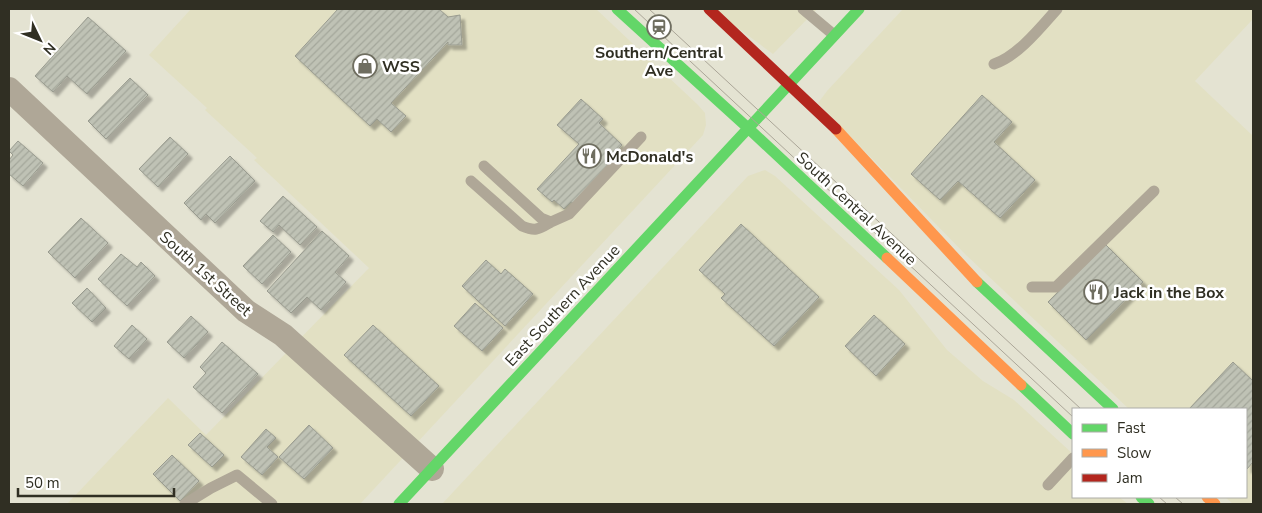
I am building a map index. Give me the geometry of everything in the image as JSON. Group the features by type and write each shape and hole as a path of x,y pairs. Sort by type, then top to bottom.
{"main road":[{"name":"South Central Avenue","path":"617,9 748,128 1072,433"},
{"name":"South Central Avenue","path":"708,9 835,128 966,272 1112,408"},
{"name":"East Southern Avenue","path":"399,504 859,9"}],"street":[{"name":"South 1st Street","path":"9,89 246,311 284,335 432,469"}],"lane":[{"path":"803,9 834,35"},
{"path":"994,64 1008,59 1057,9"},
{"path":"470,181 522,226 532,230 540,228 569,214 641,137"},
{"path":"484,166 541,218 551,222"},
{"path":"1032,286 1056,287 1154,191"},
{"path":"1048,485 1072,459"},
{"path":"185,504 237,475 272,504"}],"shaded area":[{"path":"191,9 596,9 698,105 705,113 706,125 703,135 360,504 67,504 168,398 206,435 369,268 254,160 257,158 205,110 207,108 149,55"},
{"path":"712,9 817,9 773,54"},
{"path":"903,9 1253,9 1253,19 1195,81 1253,136 1253,504 1233,504 1226,498 1247,498 1247,408 1128,408 965,254 818,103"},
{"path":"765,170 775,176 899,290 947,350 983,381 1014,400 1072,453 1072,498 1120,498 1128,504 442,504 748,176"}],"building":[{"name":"WSS","path":"338,9 439,9 448,17 460,15 462,45 448,45 448,42 391,103 406,116 391,132 377,119 370,126 295,56"},
{"path":"88,17 126,51 87,94 67,76 53,92 35,76"},
{"path":"130,78 148,95 106,139 88,121"},
{"path":"982,95 1012,122 994,142 1035,180 1000,218 958,181 940,200 911,174"},
{"name":"McDonald's","path":"581,99 603,119 599,123 622,145 605,163 608,166 573,203 571,202 564,209 554,200 552,202 537,189 579,144 557,125"},
{"path":"170,137 188,154 158,187 139,169"},
{"path":"18,141 43,163 23,186 9,174 9,160 13,155 9,151"},
{"path":"230,156 255,181 215,223 206,214 201,220 184,203"},
{"path":"283,196 317,227 300,245 279,225 273,232 260,221"},
{"path":"81,218 108,243 75,278 48,252"},
{"path":"741,224 819,297 774,346 721,298 725,294 699,270"},
{"path":"322,231 349,256 335,272 346,282 321,310 307,297 291,313 267,291"},
{"path":"273,235 291,252 262,284 243,266"},
{"name":"Jack in the Box","path":"1105,244 1143,282 1086,340 1048,302"},
{"path":"121,254 137,267 141,262 155,276 127,306 98,279"},
{"path":"486,260 501,274 505,269 533,294 505,326 462,286"},
{"path":"87,288 106,308 92,322 72,303"},
{"path":"475,303 503,328 482,351 454,326"},
{"path":"874,315 905,344 876,376 845,346"},
{"path":"191,316 208,332 184,358 167,342"},
{"path":"132,325 147,339 129,359 114,346"},
{"path":"373,325 439,386 411,416 344,355"},
{"path":"222,342 258,374 222,413 193,387 206,373 200,367"},
{"path":"1233,362 1253,381 1253,462 1247,469 1247,408 1190,408"},
{"path":"309,425 333,448 304,479 279,457"},
{"path":"266,429 276,438 267,447 278,457 262,475 241,457"},
{"path":"200,433 224,455 212,467 188,445"},
{"path":"172,455 199,481 180,501 153,474"}],"tram line":[{"path":"634,9 1072,416"},
{"path":"649,9 1080,408"},
{"path":"1160,498 1167,504"},
{"path":"1176,498 1183,504"}],"traffic: fast":[{"path":"617,9 887,258"},
{"path":"399,504 859,9"},
{"path":"977,282 1112,408"},
{"path":"1021,385 1072,433"},
{"path":"1142,498 1149,504"}],"traffic: slow":[{"path":"836,129 977,282"},
{"path":"887,258 1021,385"},
{"path":"1208,498 1215,504"}],"traffic: jam":[{"path":"709,9 836,129"}],"place":[{"name":"Southern/Central Ave","path":"659,27"},
{"name":"WSS","path":"365,66"},
{"name":"McDonald's","path":"589,156"},
{"name":"Jack in the Box","path":"1096,292"}]}
